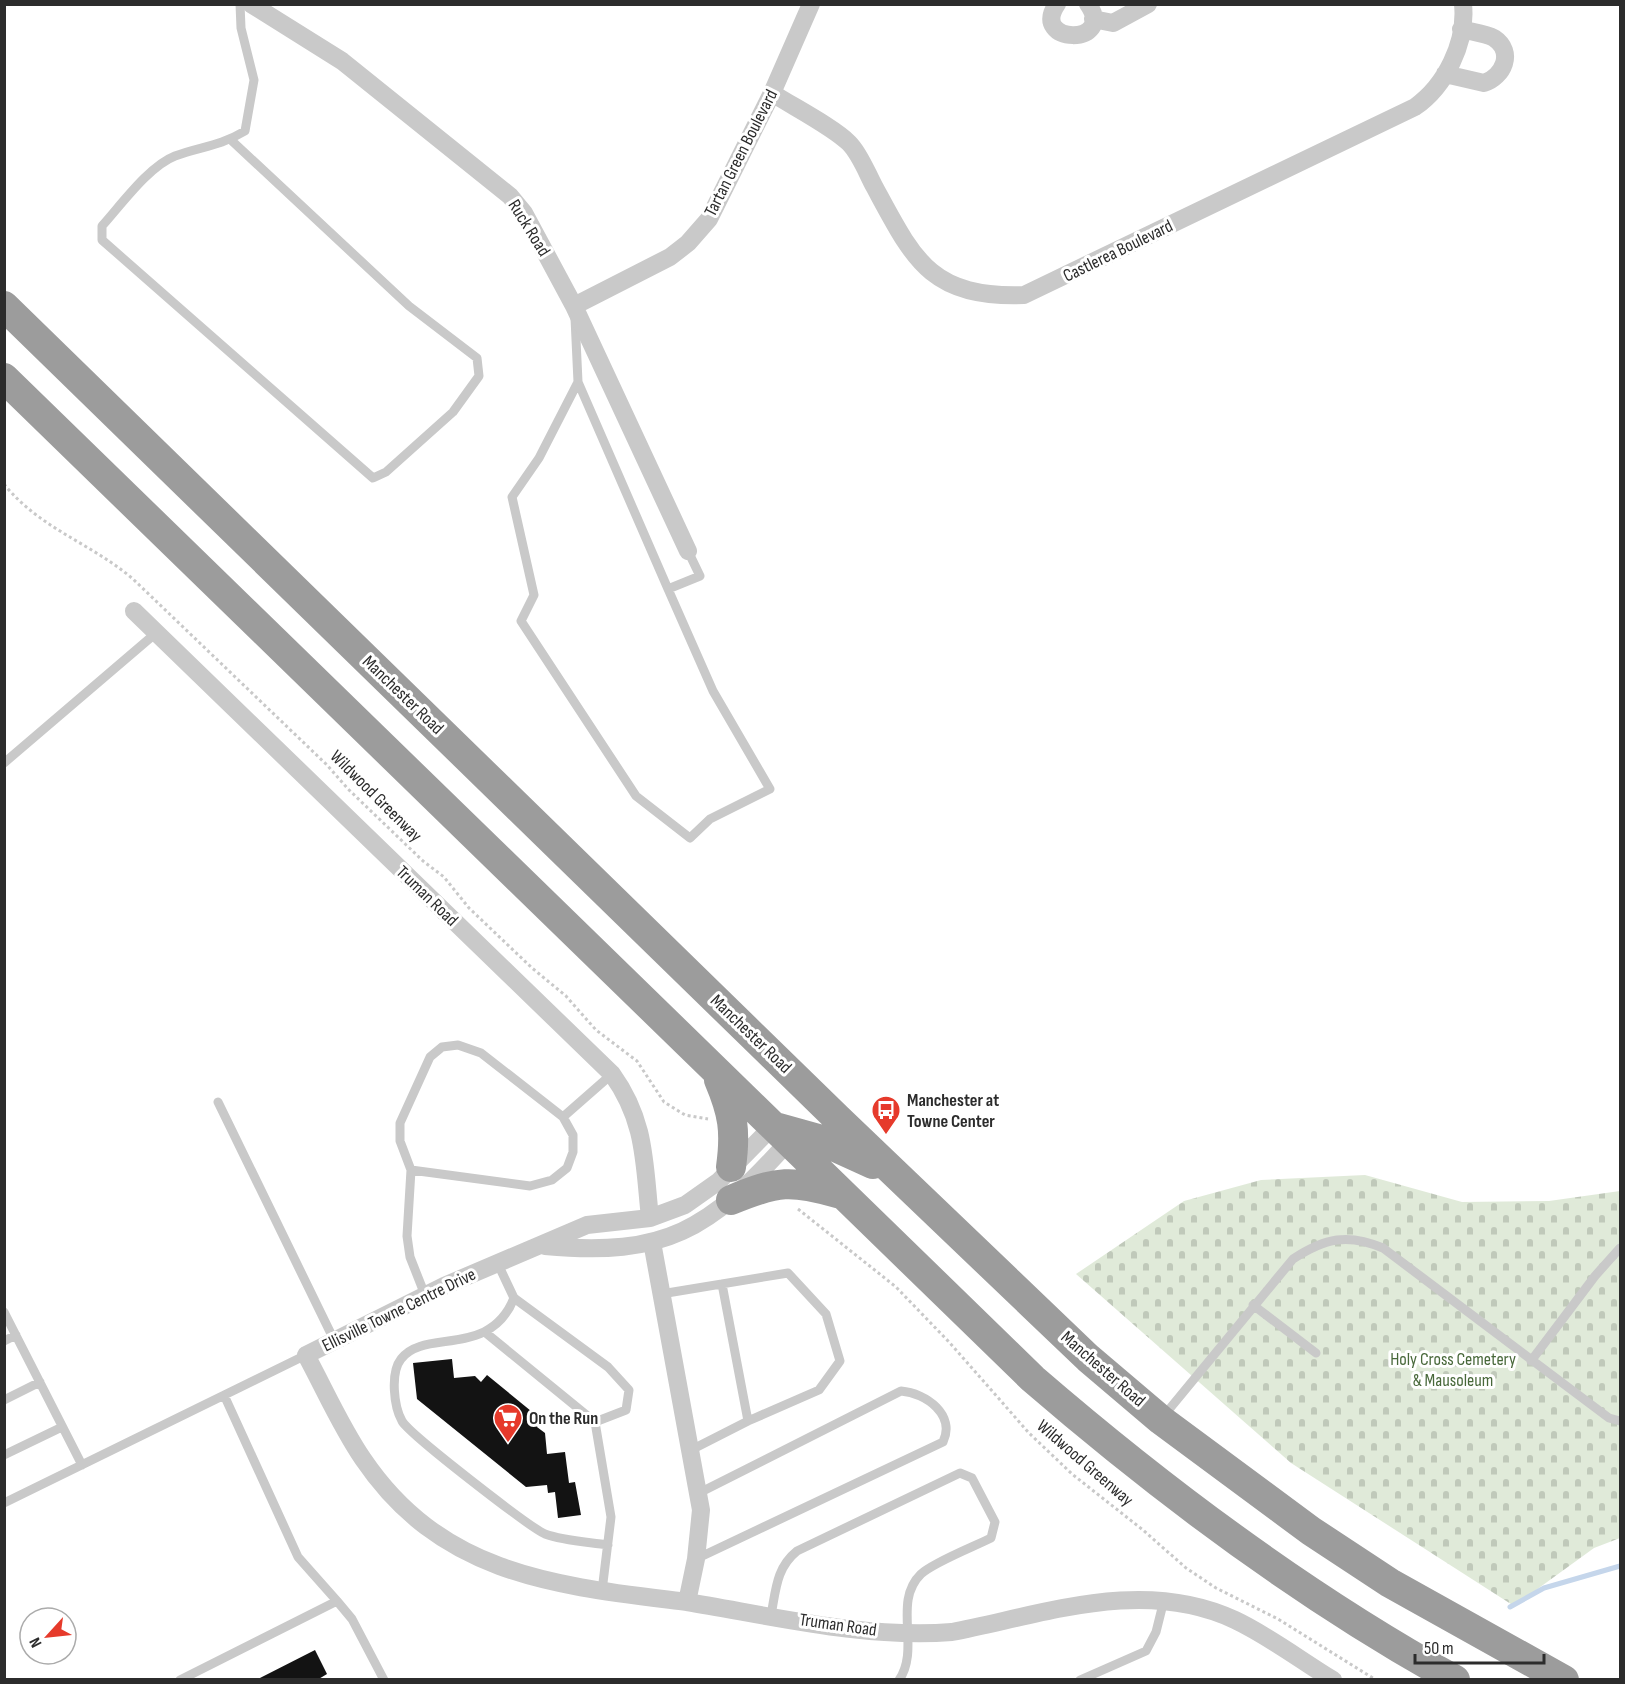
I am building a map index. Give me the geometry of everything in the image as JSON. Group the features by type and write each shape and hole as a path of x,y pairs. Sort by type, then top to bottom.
{"highway":[{"name":"Manchester Road","path":"4,306 899,1178 1088,1358 1161,1420 1274,1504 1390,1583 1564,1680"},
{"path":"4,378 716,1071 785,1133 842,1194 1025,1371 1107,1442 1259,1557 1338,1610 1455,1680"},
{"path":"716,1071 734,1122 735,1138 731,1167"},
{"path":"785,1133 798,1111 795,1088 789,1071"},
{"path":"785,1133 848,1151 899,1178"},
{"path":"731,1200 780,1183 805,1184 842,1194"}],"street":[{"name":"Ruck Road","path":"251,4 342,61 510,196 524,213 574,306 688,551"},
{"name":"Tartan Green Boulevard","path":"574,306 670,256 688,243 709,219 772,93 811,4"},
{"path":"1057,4 1053,22 1060,33 1073,37 1086,33 1091,12 1113,23 1148,4"},
{"name":"Castlerea Boulevard","path":"772,93 849,143 895,229 912,253 936,277 966,290 995,296 1024,295 1395,118 1426,99 1436,90 1445,74 1461,29 1463,4"},
{"path":"1445,74 1484,83 1499,75 1504,66 1504,50 1499,43 1486,35 1461,29"},
{"name":"Truman Road","path":"134,611 612,1074 627,1095 635,1112 650,1218"},
{"name":"Ellisville Towne Centre Drive","path":"687,1602 562,1585 496,1567 461,1549 424,1524 384,1487 364,1461 306,1355 425,1295 498,1262 543,1246 587,1225 650,1218 668,1213 702,1194 731,1167 785,1133"},
{"name":"Ellisville Towne Centre Drive","path":"543,1246 591,1250 652,1242 698,1225 731,1200 785,1133"},
{"path":"652,1242 699,1493 700,1532 687,1602"},
{"name":"Truman Road","path":"687,1602 909,1634 952,1632 1099,1601 1164,1600 1211,1610 1236,1620 1333,1680"}],"lane":[{"path":"231,140 409,306 477,358 479,376 453,412 386,472 373,478 102,240 102,226 153,171 174,156 231,140 245,131 254,80 241,28 240,4"},
{"path":"574,306 578,382 713,691 770,789 711,819 690,838 636,796 521,621 534,595 512,497 539,458 578,382"},
{"path":"668,589 700,576 688,551"},
{"path":"4,763 156,633"},
{"path":"411,1170 530,1186 552,1179 567,1167 573,1152 573,1135 563,1117 481,1053 458,1045 442,1047 430,1057 400,1123 400,1141 411,1170 408,1236 410,1257 425,1295"},
{"path":"563,1117 612,1074"},
{"path":"218,1102 335,1342"},
{"path":"1161,1420 1293,1259 1310,1248 1348,1238 1364,1240 1383,1248 1609,1418 1620,1421"},
{"path":"1531,1360 1595,1276 1620,1248"},
{"path":"498,1262 514,1298 608,1367 629,1390 626,1410 595,1422"},
{"path":"661,1294 788,1273 826,1314 840,1361 819,1390 747,1420 691,1450"},
{"path":"722,1284 747,1420"},
{"path":"514,1298 509,1313 486,1333 408,1351 398,1362 394,1399 403,1423 517,1517 546,1534 608,1545"},
{"path":"1253,1305 1316,1353"},
{"path":"4,1312 82,1465"},
{"path":"486,1333 595,1422 611,1517 602,1591"},
{"path":"4,1341 16,1335"},
{"path":"4,1503 306,1355"},
{"path":"4,1400 40,1382"},
{"path":"696,1559 943,1442 948,1431 946,1419 936,1407 914,1392 901,1391 699,1493"},
{"path":"224,1395 298,1557 352,1619 384,1680"},
{"path":"4,1455 62,1427"},
{"path":"771,1615 779,1570 784,1561 797,1551 960,1473 972,1478 995,1521 991,1538 923,1572 918,1578 907,1602 909,1659 899,1680"},
{"path":"1080,1680 1146,1651 1156,1632 1164,1600"},
{"path":"180,1680 337,1601"}],"path":[{"name":"Wildwood Greenway","path":"4,484 12,494 61,534 112,561 133,579 234,674 401,841 444,878 499,936 566,996 596,1030 637,1061 664,1102 673,1110 713,1119"},
{"name":"Wildwood Greenway","path":"794,1204 803,1215 896,1287 949,1342 1029,1433 1072,1474 1143,1530 1186,1569 1216,1588 1278,1619 1376,1680"}],"green space":[{"name":"Holy Cross Cemetery & Mausoleum","path":"1365,1175 1462,1202 1549,1201 1620,1191 1620,1538 1594,1548 1514,1606 1291,1463 1076,1274 1184,1201 1261,1180"}],"building":[{"name":"On the Run","path":"452,1359 454,1378 475,1376 481,1382 487,1375 542,1420 537,1427 545,1433 547,1454 565,1452 569,1483 575,1482 581,1515 558,1518 555,1492 548,1493 547,1485 526,1487 417,1399 413,1363"},
{"path":"315,1650 327,1674 317,1680 256,1680"}],"waterway":[{"path":"1510,1607 1544,1588 1620,1566"}],"place":[{"name":"Manchester at Towne Center","path":"886,1136"},
{"name":"On the Run","path":"508,1444"}]}
